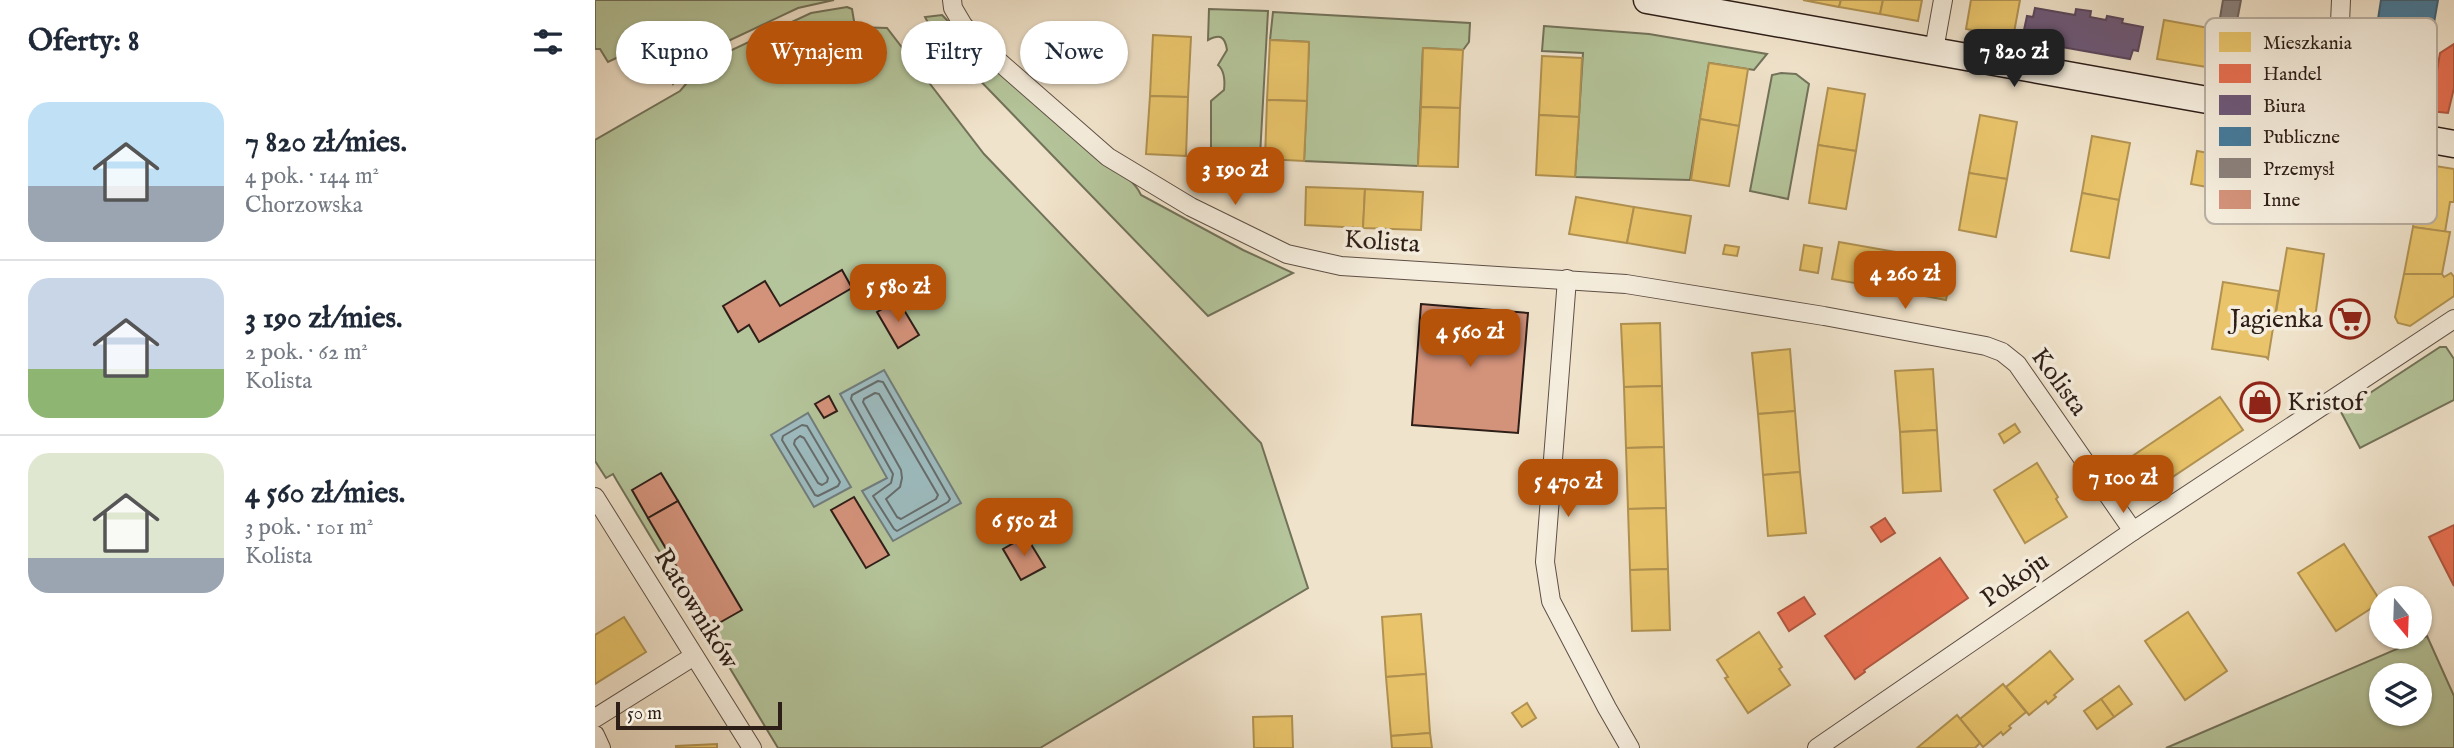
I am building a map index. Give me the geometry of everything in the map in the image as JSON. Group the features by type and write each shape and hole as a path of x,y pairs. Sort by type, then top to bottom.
{"street":[{"name":"Kolista","path":"952,0 953,8 963,25 988,52 1108,157 1191,207 1287,254 1341,266 1626,284 1824,316 1986,346 2003,352 2017,364 2133,531"},
{"path":"1647,0 2205,99"},
{"path":"1934,50 1943,0"},
{"path":"2340,18 2341,0"},
{"path":"1567,279 1545,562 1547,584 1551,601 1630,748"},
{"name":"Pokoju","path":"1817,748 2133,531 2454,319"},
{"name":"Ratowników","path":"595,498 752,748"},
{"path":"595,718 694,656"},
{"path":"595,735 601,748"}],"green space":[{"path":"595,0 834,0 798,8 770,21 746,21 746,33 732,39 732,21 616,21 616,58 608,62 600,49 595,49"},
{"path":"847,7 852,9 854,21 794,21 811,13"},
{"path":"1209,9 1268,11 1260,156 1211,152 1211,101 1224,90 1223,73 1218,65 1227,50 1221,38 1208,40"},
{"path":"1273,12 1470,23 1469,42 1463,50 1423,48 1418,166 1304,161 1309,42 1270,40"},
{"path":"942,15 948,21 927,21 925,17"},
{"path":"1544,26 1649,34 1767,54 1754,70 1709,63 1690,180 1575,177 1583,53 1542,51"},
{"path":"887,28 901,46 901,84 930,84 984,154 1261,443 1308,588 1040,748 778,748 613,474 606,478 595,461 595,140 680,91 686,84 732,84 732,50 746,43 746,84 887,84"},
{"path":"1796,74 1809,84 1788,199 1750,191 1772,75"},
{"path":"1006,76 1127,177 1141,195 1243,250 1293,273 1208,316 983,84 1006,84"},
{"path":"2440,347 2446,347 2454,359 2454,400 2360,448 2341,412"},
{"path":"2397,649 2433,649 2454,696 2454,748 2166,748"}],"water":[{"path":"884,370 961,503 893,541 862,491 887,478 840,394"},
{"path":"808,413 851,487 814,507 771,435"}],"building: Mieszkania":[{"path":"1803,0 1841,0 1839,7"},
{"path":"1841,0 1883,0 1880,14 1839,7"},
{"path":"1883,0 1922,0 1918,21 1880,14"},
{"path":"1971,0 2020,0 2013,38 1966,29"},
{"path":"2164,20 2205,27 2205,67 2157,59"},
{"path":"1153,35 1191,37 1188,97 1150,96"},
{"path":"1270,40 1309,42 1307,101 1267,100"},
{"path":"1423,48 1463,50 1460,108 1421,107"},
{"path":"1542,56 1582,58 1579,117 1539,115"},
{"path":"1709,63 1748,69 1739,126 1700,119"},
{"path":"1828,88 1865,94 1856,151 1818,145"},
{"path":"1150,96 1188,97 1186,156 1146,154"},
{"path":"1267,100 1307,101 1304,161 1265,159"},
{"path":"1421,107 1460,108 1458,167 1418,166"},
{"path":"1539,115 1579,117 1575,177 1536,175"},
{"path":"1980,115 2017,122 2007,179 1969,173"},
{"path":"1700,119 1739,126 1729,186 1691,180"},
{"path":"2092,136 2130,143 2119,200 2082,193"},
{"path":"1818,145 1856,151 1846,209 1809,203"},
{"path":"2197,151 2205,152 2205,187 2191,184"},
{"path":"2437,166 2454,169 2454,202 2450,202 2445,232 2413,227 2413,224 2437,224"},
{"path":"1969,173 2007,179 1996,237 1959,230"},
{"path":"1306,187 1365,189 1363,228 1305,225"},
{"path":"1365,189 1423,192 1421,230 1363,228"},
{"path":"2082,193 2119,200 2109,258 2071,251"},
{"path":"1576,197 1634,207 1627,243 1569,234"},
{"path":"1634,207 1691,216 1685,253 1627,243"},
{"path":"2413,227 2450,232 2442,274 2404,274"},
{"path":"1839,242 1896,252 1889,289 1832,279"},
{"path":"1725,245 1739,247 1737,256 1723,254"},
{"path":"1804,245 1822,248 1818,273 1800,270"},
{"path":"2287,248 2324,254 2314,325 2275,318"},
{"path":"1896,252 1953,263 1946,300 1889,289"},
{"path":"2451,273 2454,277 2454,296 2410,326 2398,323 2395,317 2404,274 2442,274 2444,277"},
{"path":"2223,282 2279,291 2268,359 2212,349"},
{"path":"1660,323 1662,386 1624,387 1621,324"},
{"path":"1790,349 1795,411 1758,414 1752,353"},
{"path":"1933,369 1937,430 1900,432 1895,371"},
{"path":"1662,386 1664,447 1626,448 1624,387"},
{"path":"2220,397 2243,430 2147,494 2125,461"},
{"path":"1795,411 1800,472 1763,475 1758,414"},
{"path":"2015,424 2020,432 2004,443 1999,434"},
{"path":"1937,430 1941,491 1903,493 1900,432"},
{"path":"1664,447 1666,508 1628,509 1626,448"},
{"path":"2037,463 2067,517 2025,543 1994,490"},
{"path":"1800,472 1806,533 1768,536 1763,475"},
{"path":"1666,508 1668,569 1630,570 1628,509"},
{"path":"2344,544 2371,586 2369,610 2336,631 2298,573"},
{"path":"1668,569 1670,630 1632,631 1630,570"},
{"path":"2188,612 2227,671 2185,700 2145,641"},
{"path":"1421,614 1426,674 1386,677 1382,617"},
{"path":"624,617 646,652 595,684 595,635"},
{"path":"1759,632 1782,667 1779,669 1790,685 1748,713 1725,678 1728,677 1717,660"},
{"path":"2050,651 2073,679 2054,695 2056,697 2048,704 2046,701 2029,715 2006,687"},
{"path":"1426,674 1430,733 1391,736 1386,677"},
{"path":"2003,684 2026,712 2009,726 2011,728 2003,735 2001,732 1983,747 1960,719"},
{"path":"2119,686 2132,704 2114,717 2101,699"},
{"path":"2101,699 2114,717 2097,729 2084,711"},
{"path":"1527,703 1536,718 1522,727 1512,713"},
{"path":"1957,715 1980,743 1975,748 1917,748"},
{"path":"1292,716 1293,748 1254,748 1253,717"},
{"path":"1430,733 1432,748 1392,748 1391,736"},
{"path":"717,744 717,748 676,748 676,746"}],"building: Handel":[{"path":"2454,44 2454,88 2448,113 2437,112 2437,70 2440,53"},
{"name":"Jagienka","path":"2342,305 2364,309 2359,333 2337,328"},
{"path":"2265,388 2274,402 2257,413 2247,400"},
{"path":"1885,518 1895,533 1881,542 1871,527"},
{"path":"2454,525 2454,586 2429,537"},
{"path":"1940,558 1968,598 1855,679 1825,636"},
{"path":"1804,597 1815,614 1789,631 1778,613"}],"building: Biura":[{"path":"2035,8 2075,15 2076,9 2091,11 2090,17 2123,19 2122,23 2143,27 2138,51 2133,50 2130,59 2028,41 2030,31 2024,30 2027,16 2033,17"}],"building: Publiczne":[{"path":"2381,0 2438,0 2435,18 2378,18"}],"building: Przemysł":[{"path":"2223,0 2241,0 2238,18 2220,18"}],"building: Inne":[{"path":"842,270 852,288 759,342 749,325 738,332 723,306 765,281 780,306"},
{"path":"898,300 919,335 898,348 877,312"},
{"path":"1421,304 1528,313 1518,433 1412,425"},
{"path":"829,396 837,411 824,418 815,404"},
{"path":"661,473 678,501 648,518 632,490"},
{"path":"854,497 889,555 866,568 831,510"},
{"path":"678,501 742,610 712,627 648,518"},
{"path":"1026,536 1045,567 1021,580 1003,549"}],"place":[{"name":"Jagienka","path":"2350,319"},
{"name":"Kristof","path":"2260,402"}]}
